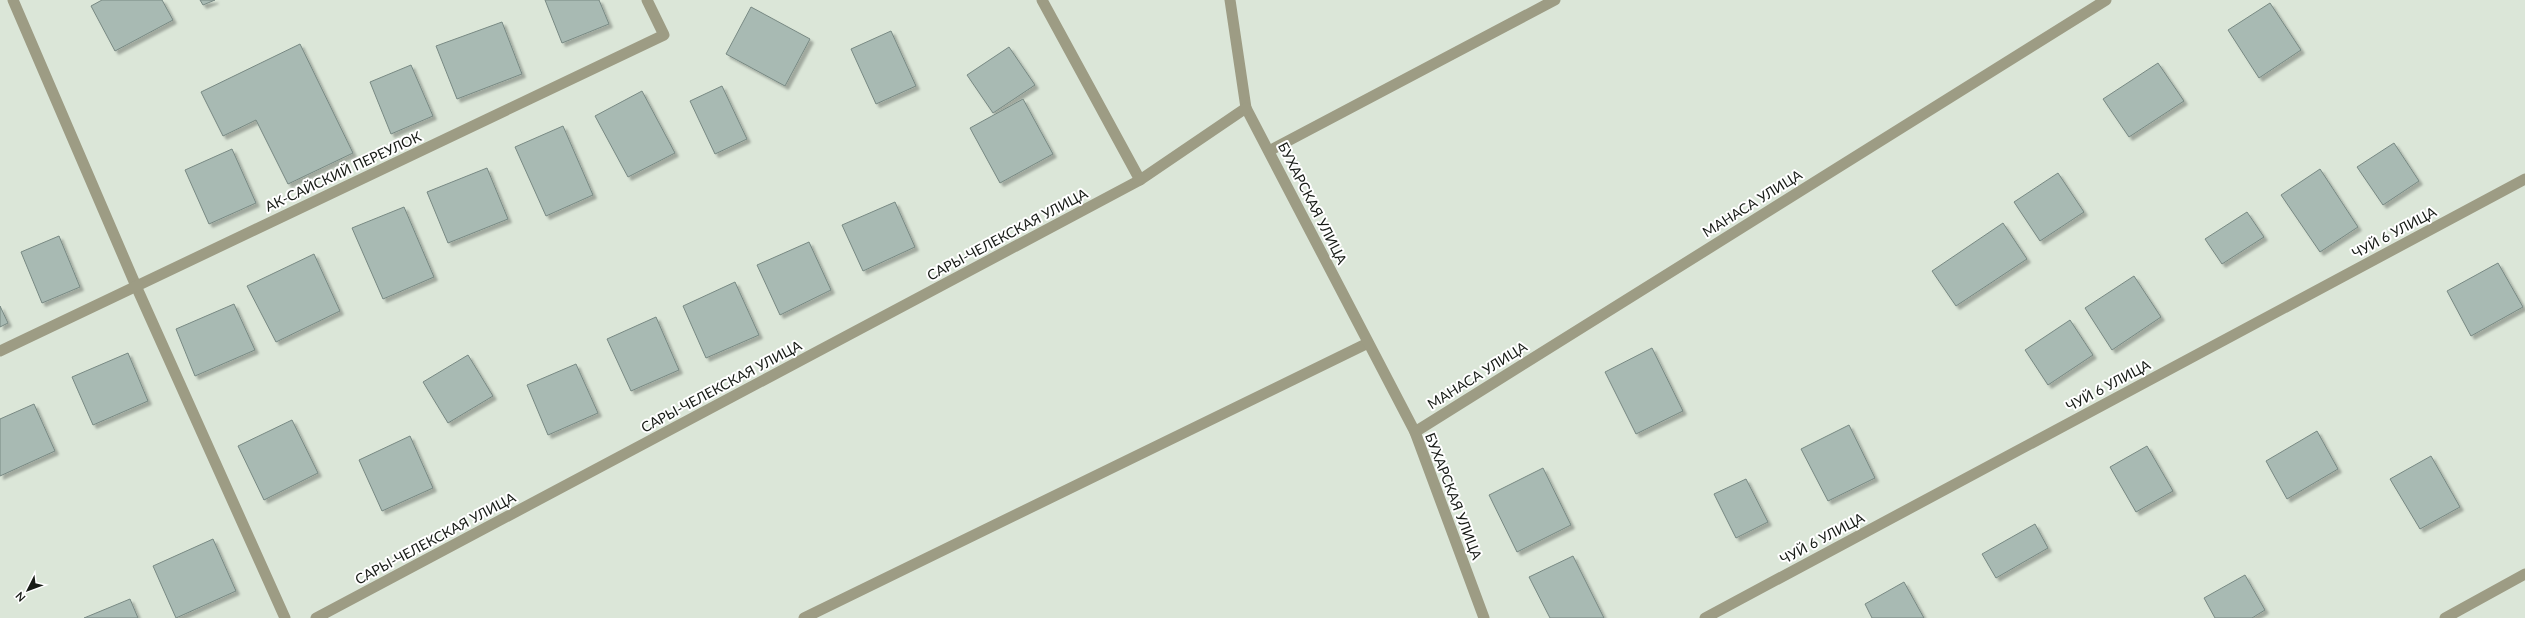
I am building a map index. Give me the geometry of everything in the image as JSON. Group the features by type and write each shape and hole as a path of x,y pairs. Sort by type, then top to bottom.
{"street":[{"path":"13,0 136,286 285,618"},
{"name":"АК-САЙСКИЙ ПЕРЕУЛОК","path":"0,351 664,35 647,0"},
{"path":"1042,0 1140,180 1246,108"},
{"name":"БУХАРСКАЯ УЛИЦА","path":"1230,0 1246,108 1415,432 1484,618"},
{"path":"1269,151 1555,0"},
{"name":"МАНАСА УЛИЦА","path":"1415,432 2106,0"},
{"name":"ЧУЙ 6 УЛИЦА","path":"1705,618 2525,179"},
{"name":"САРЫ-ЧЕЛЕКСКАЯ УЛИЦА","path":"316,618 1140,180"},
{"path":"804,618 1368,343"},
{"path":"2445,618 2525,574"}],"building":[{"path":"102,0 162,0 173,20 115,51 91,6"},
{"path":"200,0 215,0 203,5"},
{"path":"545,0 599,0 609,24 562,43"},
{"path":"2270,3 2301,50 2259,78 2228,30"},
{"path":"751,7 810,39 785,86 726,54"},
{"path":"502,22 522,74 457,99 436,46"},
{"path":"891,31 916,86 876,104 851,49"},
{"path":"300,44 353,153 288,184 256,120 223,136 201,92"},
{"path":"1009,47 1035,85 993,113 967,75"},
{"path":"2158,63 2184,101 2129,137 2103,99"},
{"path":"411,65 433,116 391,134 370,82"},
{"path":"722,86 747,139 715,154 690,101"},
{"path":"642,91 675,153 628,177 595,116"},
{"path":"1023,99 1053,154 1000,183 970,128"},
{"path":"563,126 593,195 546,216 515,147"},
{"path":"2394,143 2419,181 2383,205 2357,167"},
{"path":"232,149 256,203 209,224 185,170"},
{"path":"487,168 508,219 448,243 427,192"},
{"path":"2320,169 2358,227 2320,252 2281,195"},
{"path":"2058,173 2084,212 2040,241 2014,202"},
{"path":"895,202 915,247 863,271 842,225"},
{"path":"404,207 434,277 383,299 352,228"},
{"path":"2247,212 2264,237 2222,264 2205,239"},
{"path":"2003,223 2027,259 1956,306 1932,271"},
{"path":"59,236 80,287 42,303 21,252"},
{"path":"809,242 831,290 780,315 757,265"},
{"path":"314,254 340,311 276,342 247,286"},
{"path":"2498,263 2523,307 2471,336 2447,291"},
{"path":"2134,276 2161,317 2112,350 2085,308"},
{"path":"735,282 759,335 706,358 683,306"},
{"path":"234,304 255,350 195,376 176,329"},
{"path":"0,306 8,323 0,327"},
{"path":"656,317 679,370 631,391 607,339"},
{"path":"2070,320 2093,355 2048,385 2025,350"},
{"path":"1652,348 1683,411 1636,434 1605,372"},
{"path":"128,353 148,401 93,425 72,377"},
{"path":"468,355 493,396 448,423 423,382"},
{"path":"576,364 598,413 548,435 527,385"},
{"path":"34,404 55,451 0,476 0,419"},
{"path":"292,420 318,473 264,500 238,446"},
{"path":"1849,425 1875,478 1828,501 1801,449"},
{"path":"2317,431 2338,469 2287,499 2266,461"},
{"path":"410,436 433,488 382,511 359,460"},
{"path":"2147,446 2173,491 2136,512 2110,467"},
{"path":"2431,456 2460,507 2420,529 2390,479"},
{"path":"1543,468 1571,525 1517,552 1489,495"},
{"path":"1746,479 1768,522 1736,538 1714,494"},
{"path":"2035,524 2048,548 1996,578 1982,554"},
{"path":"213,539 236,591 176,618 153,566"},
{"path":"1573,556 1604,618 1550,618 1529,577"},
{"path":"2245,575 2265,610 2252,618 2215,618 2204,598"},
{"path":"1904,582 1924,618 1872,618 1865,604"},
{"path":"130,599 138,618 84,618"}]}
